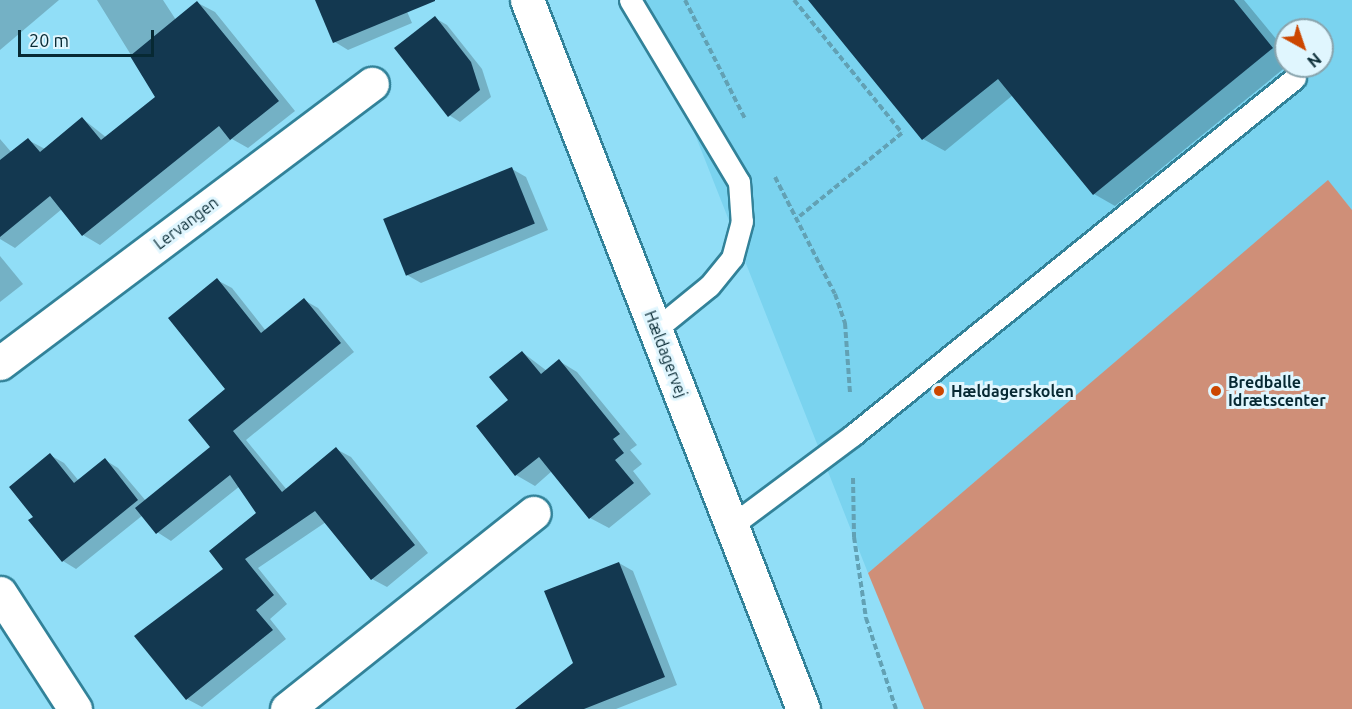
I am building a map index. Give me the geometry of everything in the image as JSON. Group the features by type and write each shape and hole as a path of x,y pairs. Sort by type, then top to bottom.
{"street":[{"name":"Hældagervej","path":"527,0 803,709"},
{"name":"Lervangen","path":"0,363 372,84"},
{"path":"287,709 533,513"},
{"path":"0,593 75,709"}],"lane":[{"path":"630,0 739,182 742,221 732,258 709,286 656,329"},
{"path":"731,526 853,435 1295,78"}],"path":[{"path":"685,0 748,125"},
{"path":"794,0 902,133 796,219"},
{"path":"770,167 845,323 853,435 854,537 866,618 896,709"}],"shaded area":[{"name":"Hældagerskolen","path":"642,0 1352,0 1352,210 1328,181 868,573"},
{"name":"Bredballe Idrætscenter","path":"1328,180 1352,210 1352,709 924,709 868,573"}],"building":[{"path":"315,0 435,0 435,1 333,43"},
{"path":"808,0 1234,0 1273,48 1093,195 998,79 922,140"},
{"path":"197,1 279,101 230,140 219,126 82,236 50,196 0,237 0,160 28,138 40,152 82,117 101,140 155,97 130,56"},
{"path":"435,16 471,62 480,90 448,117 394,48"},
{"path":"512,167 535,224 406,276 383,219"},
{"path":"217,278 261,333 304,298 341,343 233,431 282,492 336,447 415,545 371,580 315,511 245,559 274,595 256,610 273,630 186,700 134,636 223,569 209,551 256,513 230,475 156,534 135,508 210,447 188,420 225,389 168,318"},
{"path":"522,351 541,374 559,359 620,434 613,439 624,453 615,460 634,483 589,519 539,457 515,476 476,426 508,400 489,377"},
{"path":"50,453 74,483 105,458 138,500 62,562 28,520 33,517 9,487"},
{"path":"619,562 665,677 584,709 515,709 573,663 544,591"}],"place":[{"name":"Hældagerskolen","path":"939,391"},
{"name":"Bredballe Idrætscenter","path":"1216,391"}]}
